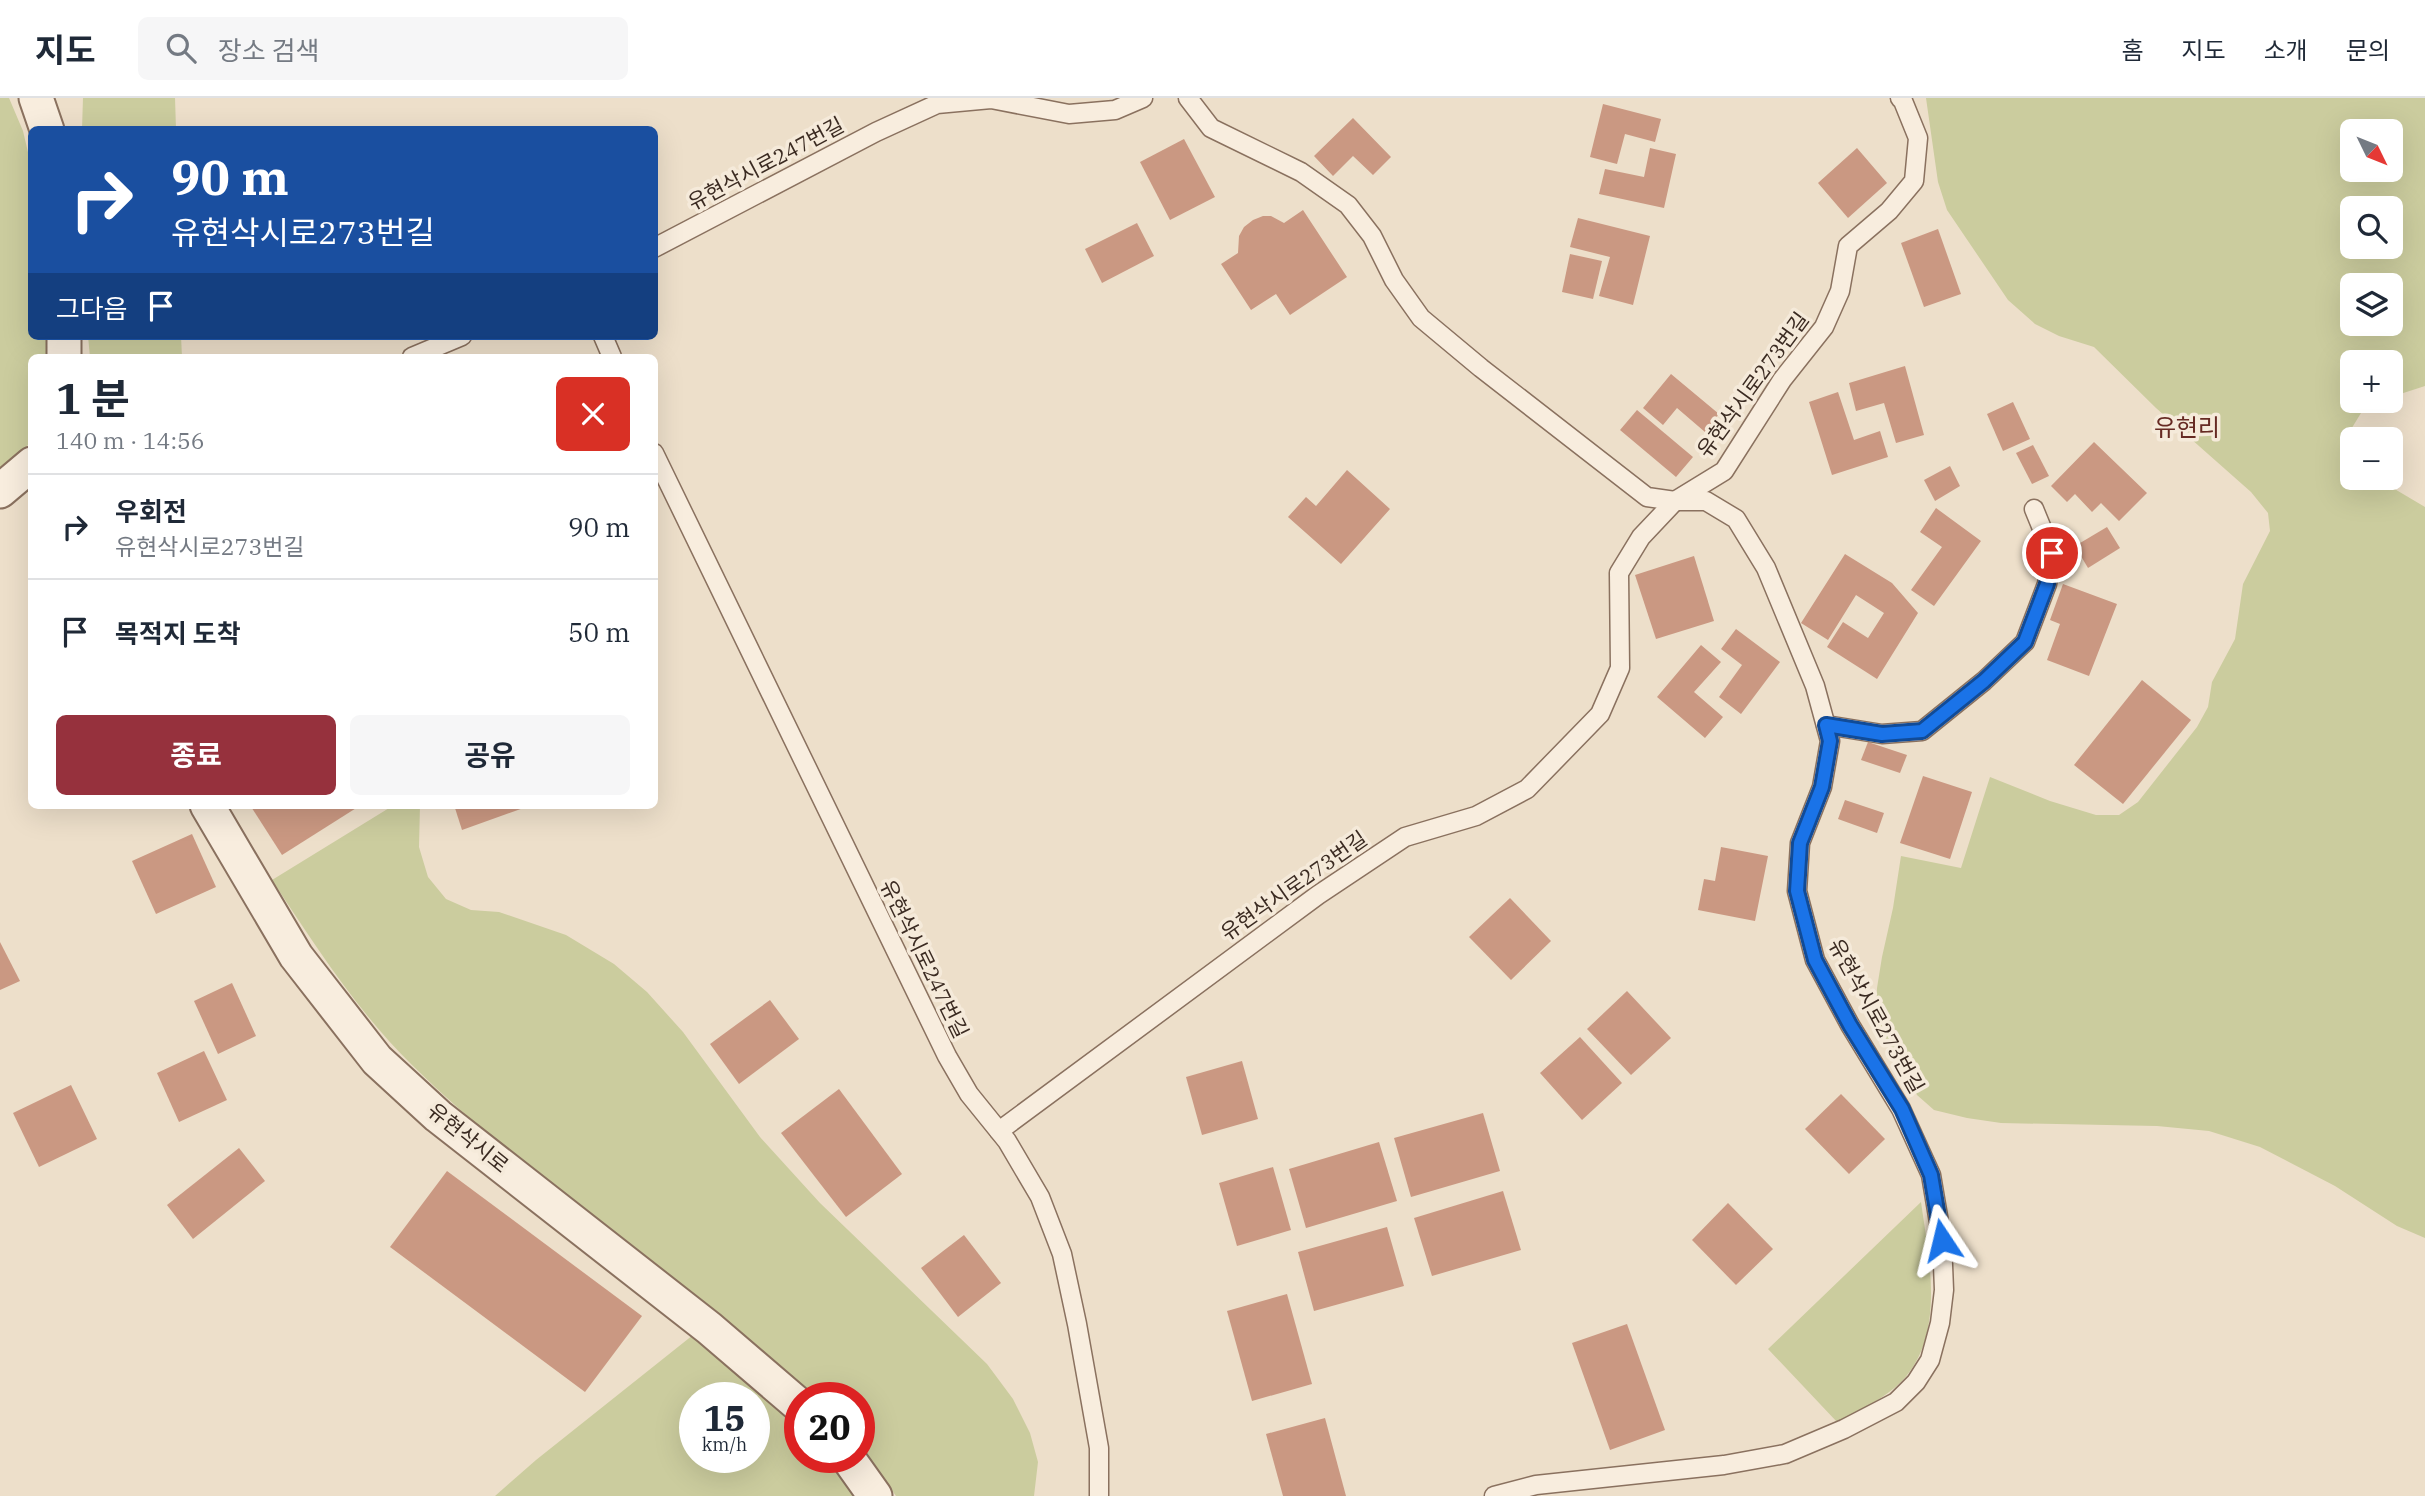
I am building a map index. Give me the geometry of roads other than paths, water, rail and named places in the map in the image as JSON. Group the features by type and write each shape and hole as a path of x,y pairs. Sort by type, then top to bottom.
{"street":[{"path":"36,98 46,126"},
{"path":"0,491 28,467"},
{"name":"유현삭시로","path":"209,809 296,956 377,1060 438,1116 709,1328 784,1392"},
{"path":"859,1473 876,1496"}],"lane":[{"name":"유현삭시로247번길","path":"658,246 876,132 937,104 991,99 1069,114 1115,110 1143,98"},
{"name":"유현삭시로273번길","path":"1188,98 1211,128 1301,172 1348,205 1371,236 1394,280 1421,318 1647,497 1706,501 1736,519 1766,568 1790,622 1815,686 1830,741 1822,787 1800,843 1797,891 1815,960 1850,1025 1902,1109 1931,1175 1942,1240 1944,1290 1940,1323 1930,1360 1916,1382 1896,1402 1844,1429 1785,1454 1724,1465 1536,1485 1494,1496"},
{"name":"유현삭시로273번길","path":"999,1131 1318,895 1405,837 1476,816 1527,789 1600,714 1620,668 1619,573 1641,537 1675,501 1724,471 1782,380 1824,327 1840,291 1848,246 1889,211 1914,181 1918,138 1903,101 1899,98"},
{"path":"419,354 452,340"},
{"name":"유현삭시로247번길","path":"658,461 947,1056 969,1094 999,1131 1040,1197 1062,1254 1099,1448 1099,1496"},
{"path":"1826,725 1882,734 1922,731 1984,681 2025,642 2047,584 2052,553 2034,509"}],"district":[{"name":"유현리","path":"2187,428"}]}
